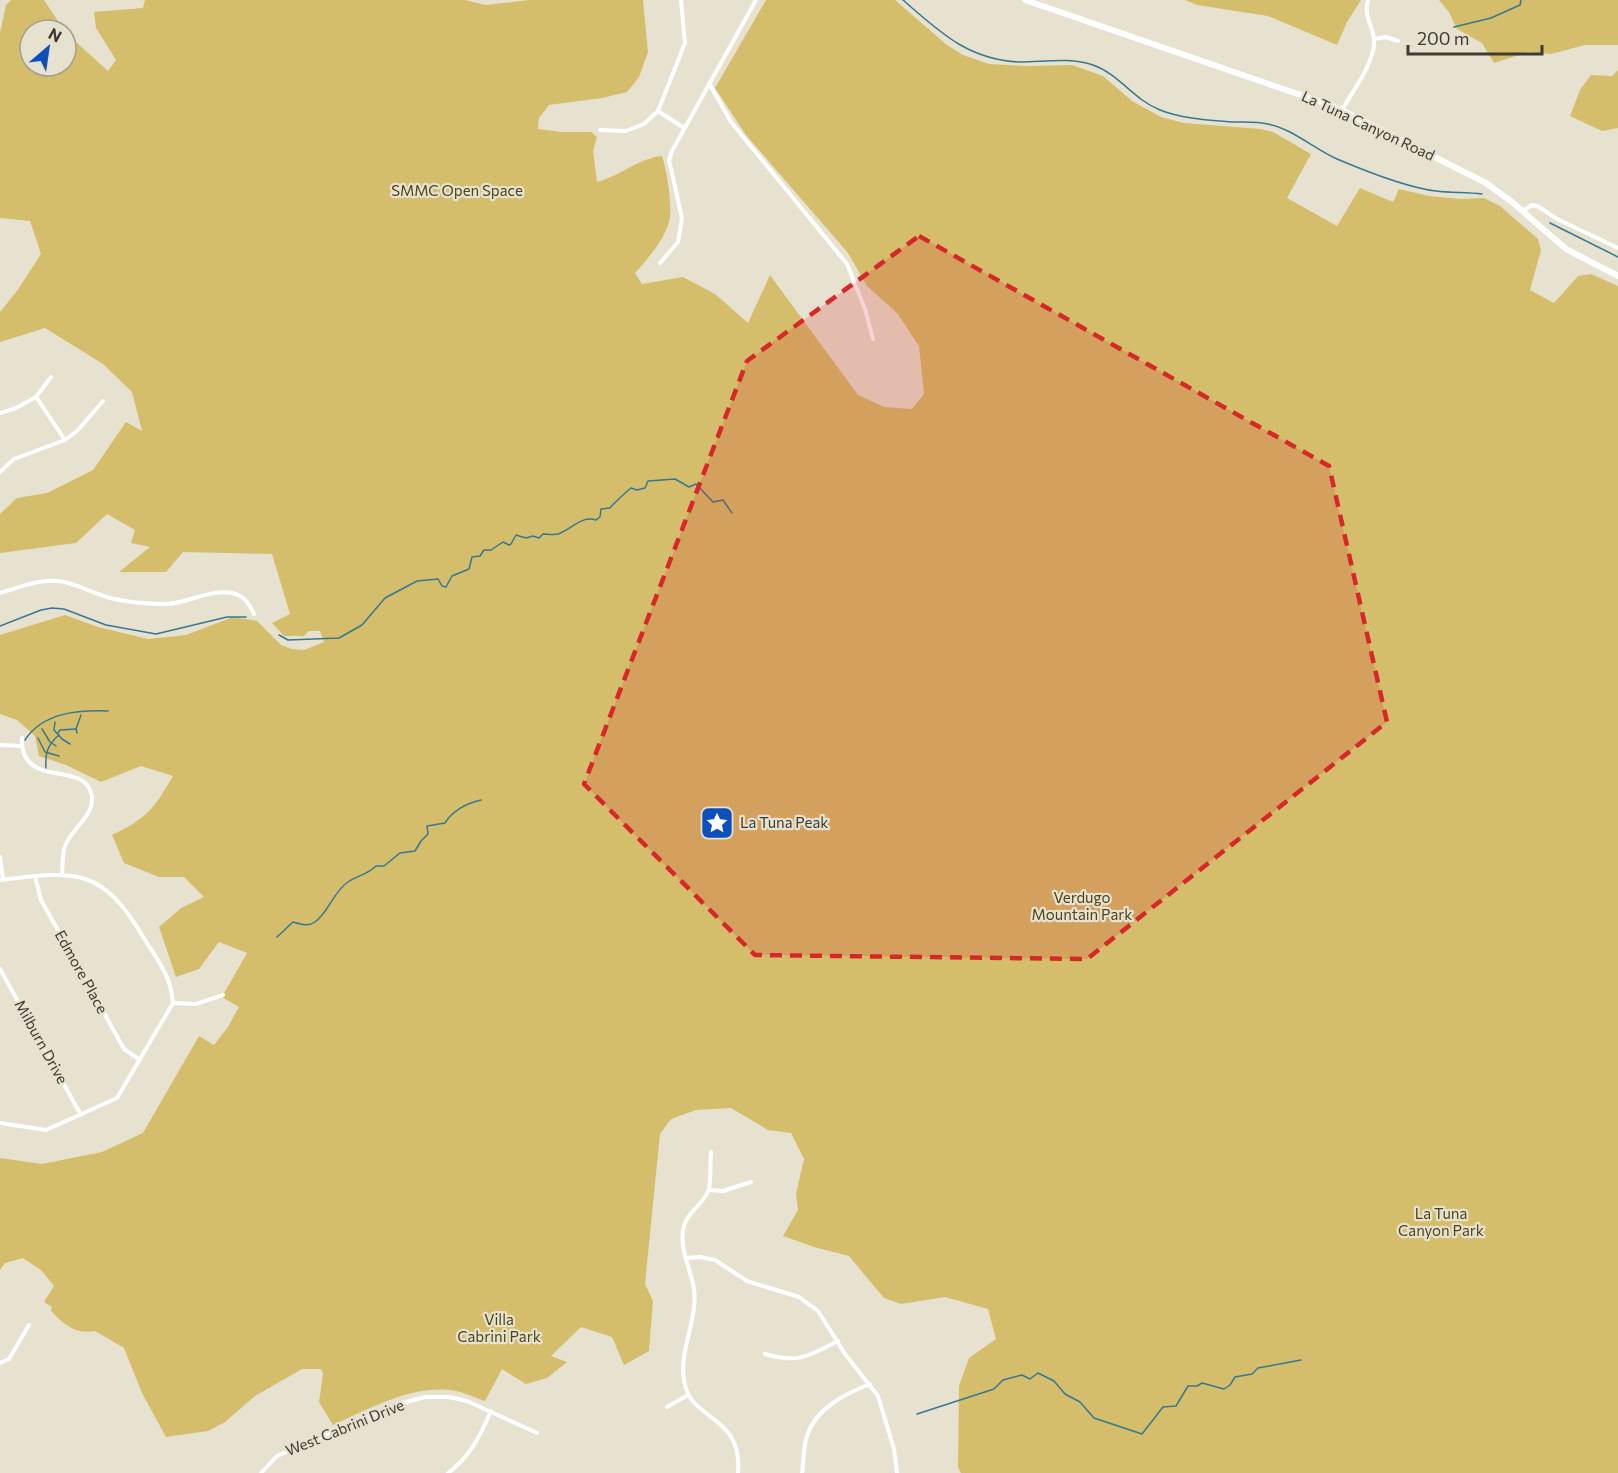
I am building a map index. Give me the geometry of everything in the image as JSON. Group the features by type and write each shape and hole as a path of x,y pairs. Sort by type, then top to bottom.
{"main road":[{"name":"La Tuna Canyon Road","path":"1025,0 1341,110 1486,183 1566,249 1618,276"}],"street":[{"path":"600,130 626,131 644,124 658,111 685,43 681,0"},
{"path":"660,263 678,242 682,218 669,160 684,128 756,0"},
{"path":"1341,110 1372,57 1374,39 1366,17 1368,0"},
{"path":"1374,39 1386,37 1398,41"},
{"path":"709,83 731,122 847,264 865,309 873,339"},
{"path":"658,111 684,128"},
{"path":"1523,212 1532,205 1539,207 1557,219 1618,248"},
{"path":"0,413 16,408 36,397 51,377"},
{"path":"36,397 64,440"},
{"path":"0,472 14,459 64,440 77,432 103,401"},
{"path":"0,593 35,582 56,581 71,583 110,598 150,604 168,604 228,592 240,595 254,614"},
{"path":"22,738 21,746 27,759 36,768 75,777 84,782 91,793 90,810 65,846 62,874"},
{"path":"0,745 21,746"},
{"path":"0,857 2,880 62,874 92,881 111,892 122,903 168,980 173,1003 117,1098 46,1130 0,1123"},
{"name":"Edmore Place","path":"35,876 41,900 124,1048 140,1060"},
{"name":"Milburn Drive","path":"0,969 81,1115"},
{"path":"173,1003 196,1004 223,995"},
{"path":"711,1152 709,1190 684,1224 683,1242 694,1290 683,1366 684,1380 688,1395 730,1434 738,1449 738,1473"},
{"path":"709,1190 723,1191 751,1182"},
{"path":"686,1258 700,1257 715,1260 757,1286 799,1297 818,1311 845,1354 878,1396 897,1473"},
{"path":"0,1363 9,1359 16,1350 29,1325"},
{"path":"765,1354 793,1360 806,1357 838,1341"},
{"path":"802,1473 806,1438 813,1420 827,1407 870,1384"},
{"path":"667,1407 688,1395"},
{"name":"West Cabrini Drive","path":"261,1473 277,1456 399,1404 425,1397 449,1397 467,1401 537,1433"},
{"path":"448,1473 466,1458 491,1411"}],"highlighted area":[{"path":"919,236 1329,466 1387,722 1087,959 755,955 584,784 747,361"}],"green space":[{"path":"11,0 44,0 56,18 18,18 18,78 78,78 78,44 108,71 116,60 96,28 94,12 143,8 145,0 465,0 486,5 529,0 643,0 648,52 639,77 627,92 602,98 549,105 539,118 538,129 591,132 597,137 593,151 597,182 645,160 662,156 669,189 669,222 659,243 635,273 642,284 683,277 715,294 748,323 770,275 858,395 884,407 912,409 924,394 919,346 897,313 867,286 848,253 746,135 715,88 766,0 895,0 947,45 963,55 989,64 1072,65 1103,76 1132,101 1161,117 1184,123 1273,132 1311,154 1287,198 1337,226 1360,188 1393,202 1399,189 1429,196 1461,199 1484,198 1500,206 1538,239 1541,250 1530,290 1554,303 1578,276 1591,274 1618,286 1618,1473 961,1473 958,1467 959,1386 969,1358 996,1339 988,1309 945,1297 901,1304 884,1298 849,1256 783,1236 798,1210 796,1194 804,1159 791,1133 768,1130 731,1108 696,1110 671,1119 660,1134 645,1284 653,1301 649,1351 624,1365 612,1337 581,1327 551,1356 567,1362 547,1378 526,1384 502,1369 485,1401 454,1391 419,1392 389,1400 333,1425 319,1402 323,1374 321,1369 302,1369 255,1396 225,1422 208,1431 166,1437 142,1393 124,1348 95,1331 76,1330 60,1320 51,1311 52,1307 44,1302 54,1286 42,1271 23,1258 5,1263 0,1270 0,1158 42,1164 102,1152 143,1133 199,1036 214,1045 228,1027 239,1007 222,997 247,953 219,942 199,969 176,977 159,927 181,908 204,897 184,877 159,877 124,863 112,835 133,824 148,812 173,776 141,766 101,782 66,765 39,756 35,736 17,720 0,714 0,635 65,615 98,627 148,639 186,635 233,617 257,621 281,645 292,649 304,650 324,642 320,631 309,631 304,636 284,636 272,623 290,614 272,554 183,552 166,572 119,572 150,547 131,543 135,530 107,514 76,543 0,553 0,514 17,498 47,493 93,470 126,422 142,431 132,392 103,364 45,328 0,342 0,312 41,254 30,221 0,218 0,33 6,5"},
{"path":"1185,0 1361,0 1347,22 1337,45 1268,16 1197,5"},
{"path":"1439,0 1618,0 1618,45 1585,45 1551,54 1528,52 1494,63 1482,43 1457,29 1449,12"},
{"path":"1618,70 1618,128 1602,131 1570,116 1580,90 1591,75 1612,76"}],"waterway":[{"path":"903,0 956,42 985,56 1020,62 1066,61 1093,65 1111,74 1151,106 1169,113 1205,120 1268,124 1286,130 1337,159 1400,182 1436,191 1482,194"},
{"path":"1454,27 1491,18 1520,5 1521,0"},
{"path":"1550,223 1618,257"},
{"path":"279,635 288,640 339,638 362,625 385,598 417,581 438,579 442,586 446,587 452,576 469,569 472,557 480,556 484,550 491,550 503,542 509,545 516,535 539,538 543,534 563,532 581,521 596,520 600,517 601,509 610,508 631,488 637,490 645,488 648,481 675,479 689,487 696,484 713,502 723,500 732,513"},
{"path":"0,626 52,608 64,609 106,625 156,634 227,617 246,617"},
{"path":"25,740 41,724 52,718 74,712 108,711"},
{"path":"77,733 76,729 81,715"},
{"path":"55,722 54,730 70,744"},
{"path":"42,729 50,742 56,746"},
{"path":"58,733 60,730 76,729"},
{"path":"46,768 48,750 59,735"},
{"path":"38,738 45,752 59,756"},
{"path":"277,937 293,922 307,925 315,922 324,913 338,891 348,882 376,866 384,866 400,853 415,851 428,834 427,826 445,823 460,808 481,800"},
{"path":"917,1414 994,1389 1003,1380 1022,1375 1030,1379 1038,1373 1054,1381 1065,1394 1080,1402 1094,1418 1142,1434 1163,1407 1176,1406 1188,1386 1197,1386 1202,1383 1224,1389 1235,1377 1252,1374 1258,1368 1301,1360"}],"place":[{"name":"La Tuna Peak","path":"717,823"}],"park label":[{"name":"SMMC Open Space","path":"457,191"},
{"name":"Verdugo Mountain Park","path":"1082,906"},
{"name":"La Tuna Canyon Park","path":"1441,1222"},
{"name":"Villa Cabrini Park","path":"499,1328"}]}
